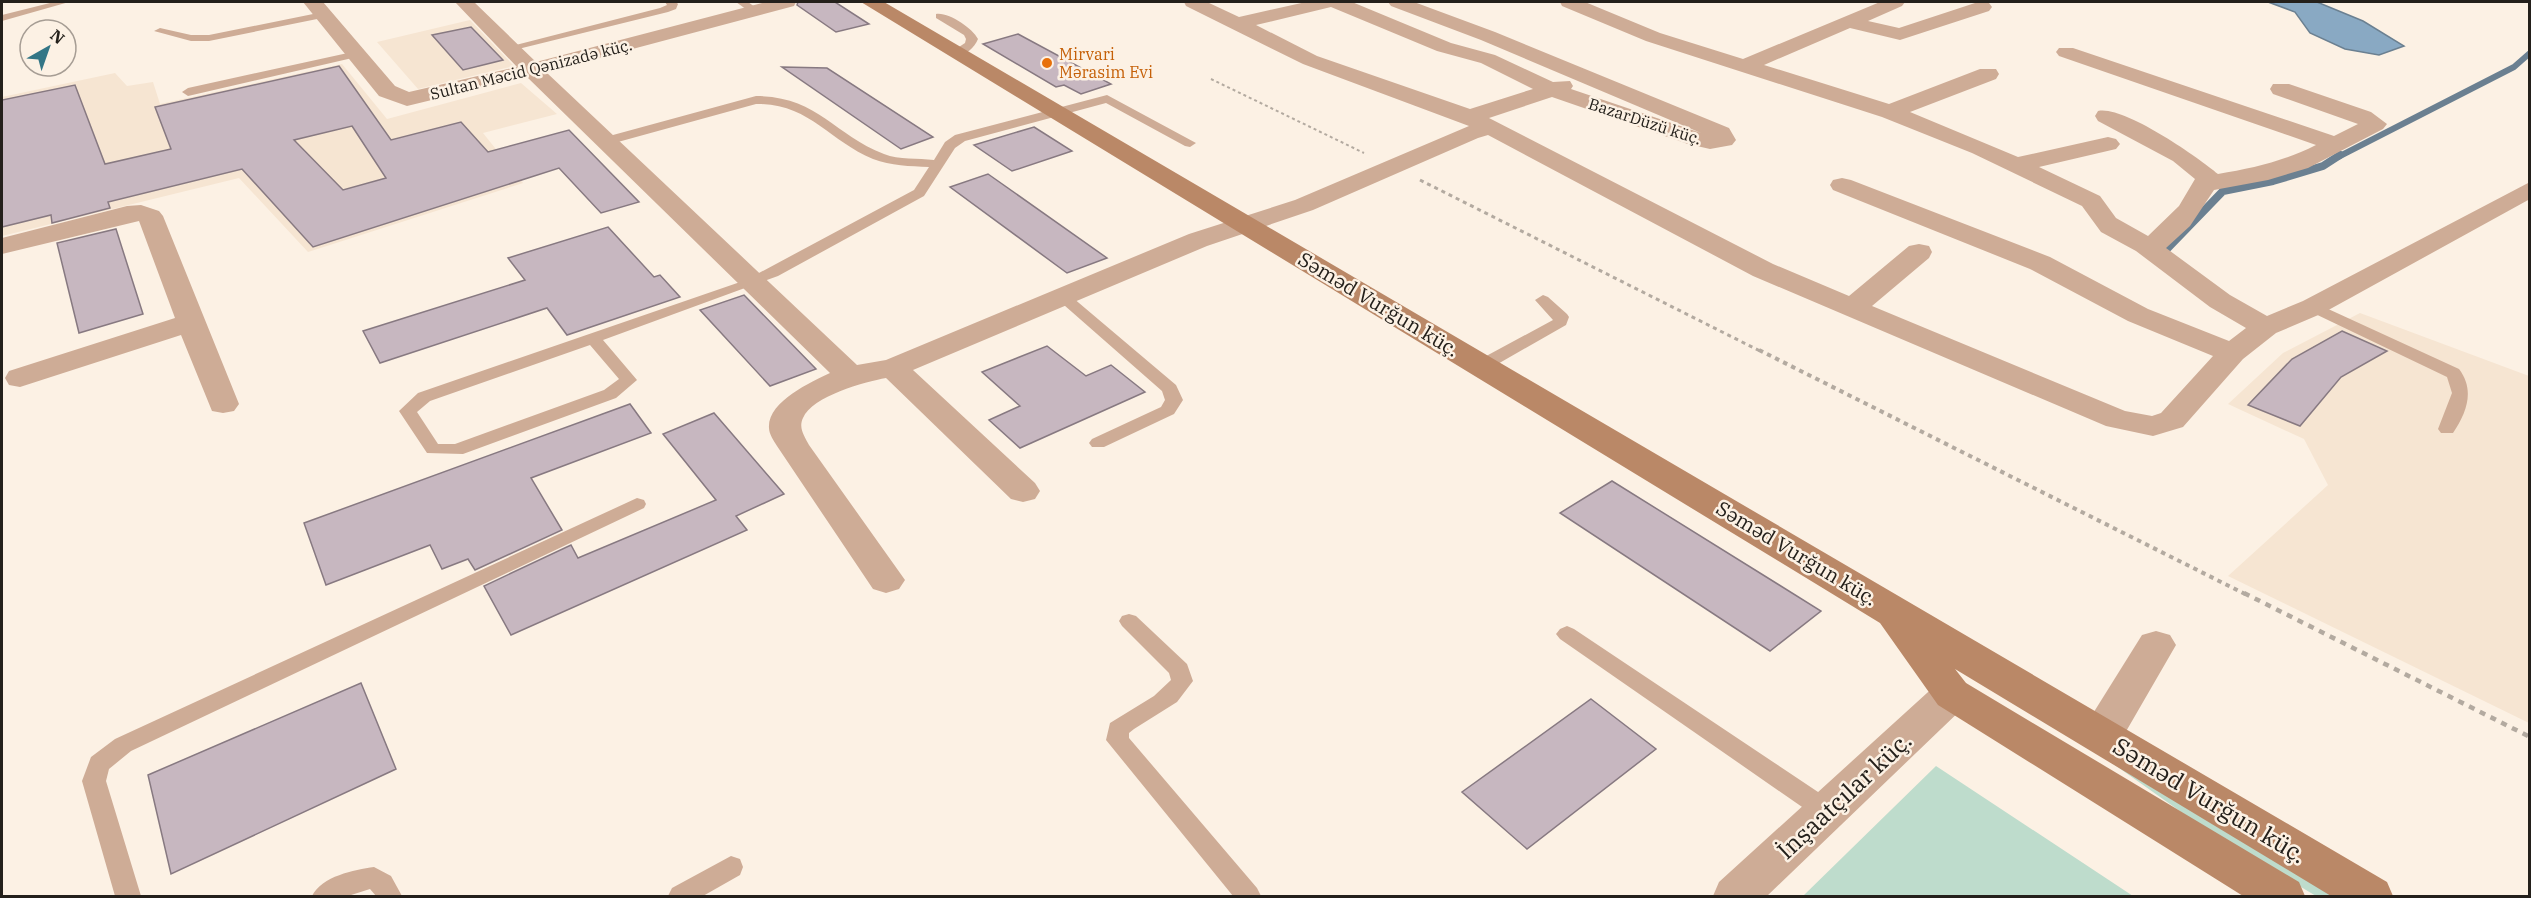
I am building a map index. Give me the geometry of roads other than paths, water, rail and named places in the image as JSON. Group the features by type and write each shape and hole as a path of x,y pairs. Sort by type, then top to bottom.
{"main road":[{"name":"Səməd Vurğun küç.","path":"871,2 1483,365 2370,897"},
{"path":"1888,607 1952,694 2283,897"},
{"path":"1952,694 1987,667"}],"street":[{"path":"464,2 530,70 850,375"},
{"name":"Sultan Məcid Qənizadə küç.","path":"318,8 387,91 407,99 631,43 748,6 787,2"},
{"path":"1193,2 1240,23 1284,49 1310,60 1480,122 1762,270 2106,415 2152,426 2172,420 2232,353 2266,327 2313,306 2525,195"},
{"path":"1240,23 1328,2"},
{"name":"BazarDüzü küç.","path":"1336,2 1444,47 1488,59 1551,89 1696,139 1710,142 1724,140 1721,133 1593,79 1398,2"},
{"path":"1356,10 1384,2"},
{"path":"1569,2 1653,37 1890,112 2015,165 2091,201 2099,207 2101,218 2109,226 2148,248 2213,298 2266,327"},
{"path":"1742,67 1895,2"},
{"path":"1848,22 1900,34 1982,7"},
{"path":"2066,52 2336,144"},
{"path":"1890,112 1988,74"},
{"path":"886,580 793,446 785,428 788,412 799,402 850,375 893,368 1061,295 1198,240 1304,205 1472,132 1480,122 1551,89 1593,79"},
{"path":"2148,248 2166,236 2199,196 2204,184 2268,173 2317,156 2376,124 2363,117 2280,89"},
{"path":"2106,116 2181,156 2213,182"},
{"path":"2015,165 2108,144"},
{"path":"1842,185 2040,263 2138,315 2232,353"},
{"path":"2,246 127,214 150,216 223,404"},
{"path":"1852,308 1919,252"},
{"path":"20,378 192,322"},
{"path":"893,368 1023,491"},
{"path":"2102,735 2156,645"},
{"name":"İnşaatçılar küç.","path":"1736,897 1952,694"}],"lane":[{"path":"4,17 64,2"},
{"path":"510,48 664,10 672,7 674,4 670,2"},
{"path":"159,31 191,38 209,38 318,8"},
{"path":"940,16 969,33 972,39 970,45 957,53"},
{"path":"607,25 631,43"},
{"path":"188,92 357,54"},
{"path":"607,141 756,100 774,98 793,102 879,156 937,164"},
{"path":"593,338 629,380 610,394 457,450 433,449 408,411 424,397 593,338 751,283 919,193 950,145 960,138 1107,99 1190,143"},
{"path":"1061,295 1170,389 1174,400 1168,410 1098,443"},
{"path":"1483,365 1560,322 1561,317 1544,300"},
{"path":"2313,306 2453,373 2461,380 2463,388 2447,429"},
{"path":"128,897 94,781 99,764 123,745 637,504"},
{"path":"1129,621 1179,670 1182,681 1177,692 1131,717 1118,729 1118,740 1248,897"},
{"path":"1567,634 1827,811"},
{"path":"681,897 731,867"},
{"path":"325,897 354,881 374,878 382,884 389,897"}],"water":[{"path":"2268,2 2317,2 2363,21 2404,46 2379,55 2345,49 2310,33 2295,12"}],"waterway":[{"path":"2338,157 2514,67 2530,53"},
{"path":"2164,252 2223,191 2273,181 2323,166 2340,155"}],"place":[{"name":"Mirvari Mərasim Evi","path":"1047,63"}]}
